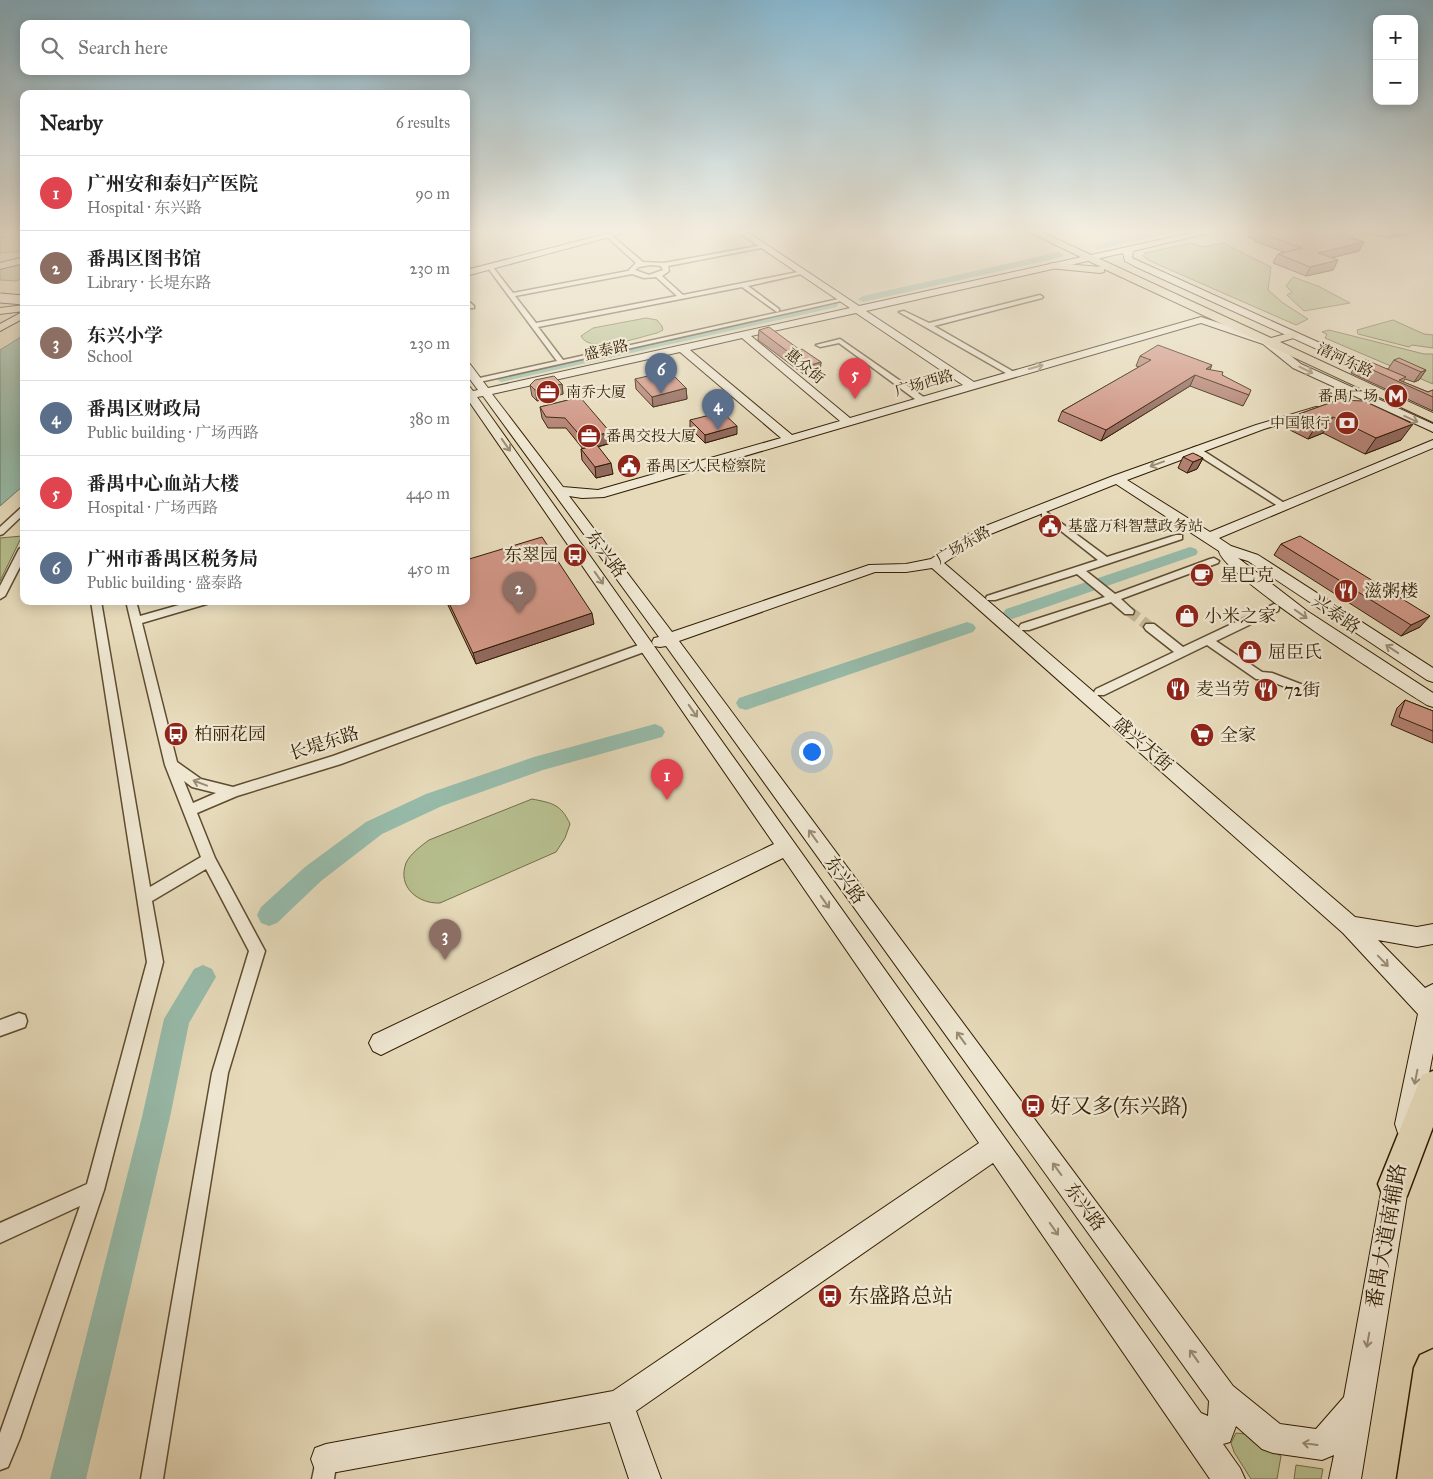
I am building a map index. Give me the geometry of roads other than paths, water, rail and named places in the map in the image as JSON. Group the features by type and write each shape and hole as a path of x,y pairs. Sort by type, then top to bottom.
{"highway":[{"path":"1395,1184 1433,1086"},
{"path":"1417,1479 1433,1368"}],"main road":[{"path":"1153,298 1201,320"},
{"name":"清河东路","path":"1174,298 1433,411"},
{"name":"清河东路","path":"1183,298 1433,418"},
{"path":"1271,341 1293,334"}],"street":[{"path":"513,298 561,362"},
{"path":"533,326 677,298"},
{"path":"761,298 777,310"},
{"path":"839,298 972,386"},
{"name":"盛泰路","path":"480,400 514,386 906,298"},
{"path":"928,325 1036,298"},
{"path":"1219,298 1390,378"},
{"path":"0,299 20,302"},
{"path":"480,400 561,362 842,300"},
{"path":"0,305 20,303"},
{"path":"0,311 20,304"},
{"path":"0,311 8,317 3,326"},
{"path":"902,312 928,325 1011,374"},
{"path":"3,326 20,316"},
{"path":"1201,320 1271,341 1297,366 1433,428"},
{"name":"广场西路","path":"599,494 1201,320"},
{"path":"0,335 20,324"},
{"name":"惠众街","path":"743,334 848,422"},
{"path":"820,345 840,340 922,400"},
{"path":"682,348 790,439"},
{"name":"东兴路","path":"470,375 480,400 648,646 1229,1479"},
{"name":"广场东路","path":"648,646 874,568 906,568 936,563 978,534 1196,450 1358,395"},
{"name":"东兴路","path":"480,400 558,490 1223,1396 1273,1438 1322,1445 1357,1405"},
{"path":"1208,538 1433,444"},
{"path":"1196,450 1284,506"},
{"name":"兴泰路","path":"1118,479 1226,549 1253,558 1433,676"},
{"path":"558,490 582,494 599,494"},
{"path":"577,516 599,494"},
{"path":"0,532 20,512"},
{"path":"1045,514 1106,561"},
{"path":"991,598 1179,537"},
{"name":"兴泰路","path":"1226,549 1227,556 1266,590 1361,656 1433,701"},
{"path":"0,596 20,557"},
{"path":"1025,627 1113,598 1214,561"},
{"name":"盛兴大街","path":"936,563 1350,926 1431,1002"},
{"path":"1079,570 1129,611"},
{"path":"0,1459 95,1190 155,962 97,605"},
{"path":"132,605 171,765 209,860 257,951 220,1073 152,1479"},
{"path":"135,621 192,605"},
{"path":"1100,692 1274,608"},
{"path":"1150,627 1182,652"},
{"path":"1208,640 1260,676 1268,676 1307,691"},
{"name":"长堤东路","path":"189,810 233,792 336,760 648,646"},
{"path":"171,765 197,783 233,792"},
{"path":"381,1043 787,847"},
{"path":"144,898 209,860"},
{"path":"1350,926 1417,937 1433,934"},
{"name":"番禺大道南辅路","path":"1344,1479 1395,1184 1431,1002"},
{"path":"0,1028 19,1020"},
{"path":"325,1469 619,1405 996,1146"},
{"path":"0,1233 95,1190"},
{"path":"1191,1424 1201,1430 1219,1431 1225,1411 1223,1396"},
{"path":"619,1405 646,1479"}],"waterway":[{"path":"863,299 867,298"},
{"path":"501,378 833,305"},
{"path":"1012,613 1190,552"},
{"path":"746,703 967,628"},
{"path":"269,915 313,874 374,828 434,800 541,763 655,732"},
{"path":"68,1479 156,1117 177,1019 203,977"}],"tunnel":[{"path":"1129,611 1150,627"}],"place":[{"name":"南乔大厦","path":"548,392"},
{"name":"广州市番禺区税务局","path":"661,394"},
{"name":"番禺广场","path":"1396,396"},
{"name":"番禺中心血站大楼","path":"855,399"},
{"name":"中国银行","path":"1347,423"},
{"name":"番禺区财政局","path":"718,430"},
{"name":"番禺交投大厦","path":"589,436"},
{"name":"番禺区人民检察院","path":"629,466"},
{"name":"基盛万科智慧政务站","path":"1050,526"},
{"name":"东翠园","path":"575,555"},
{"name":"星巴克","path":"1202,575"},
{"name":"滋粥楼","path":"1346,591"},
{"name":"番禺区图书馆","path":"519,613"},
{"name":"小米之家","path":"1187,616"},
{"name":"屈臣氏","path":"1250,652"},
{"name":"麦当劳","path":"1178,689"},
{"name":"72街","path":"1266,690"},
{"name":"柏丽花园","path":"176,734"},
{"name":"全家","path":"1202,735"},
{"name":"广州安和泰妇产医院","path":"667,800"},
{"name":"东兴小学","path":"445,960"},
{"name":"好又多(东兴路)","path":"1033,1106"},
{"name":"东盛路总站","path":"830,1296"}]}
